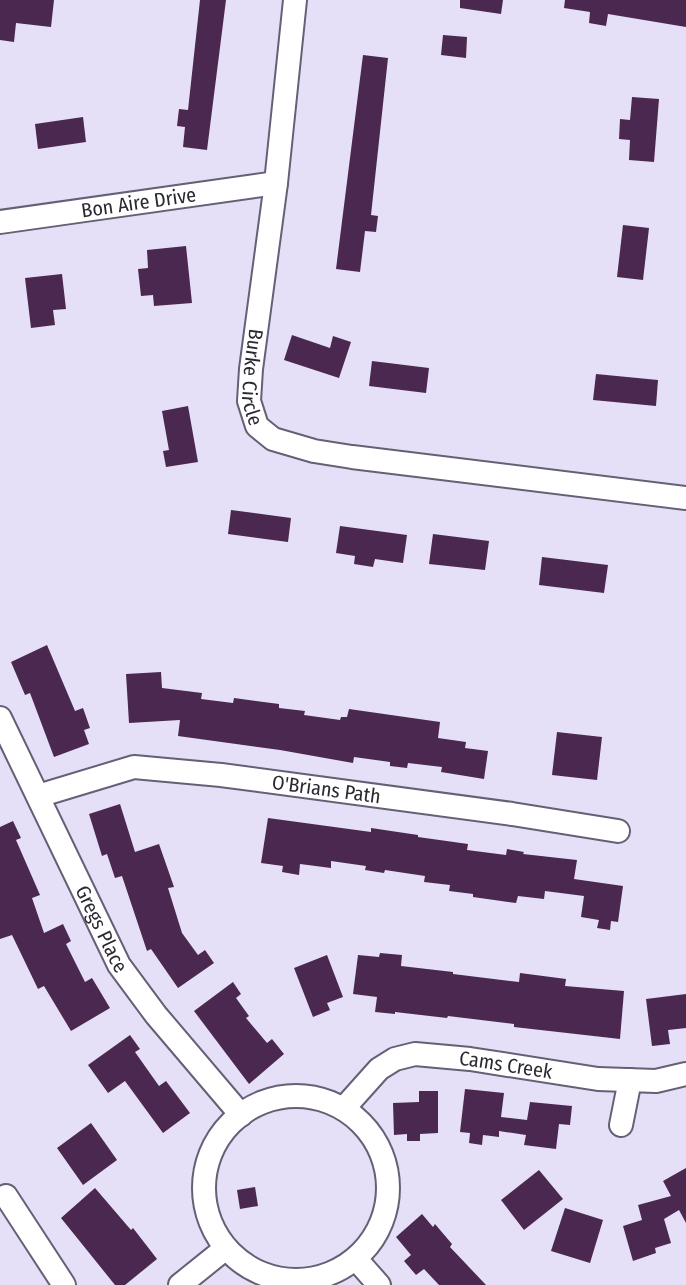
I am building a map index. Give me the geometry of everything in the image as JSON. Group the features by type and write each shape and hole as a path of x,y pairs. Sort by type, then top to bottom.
{"street":[{"name":"Burke Circle","path":"296,0 276,183 251,369 249,401 257,426 273,440 314,451 686,498"},
{"name":"Bon Aire Drive","path":"0,222 276,183"},
{"name":"Gregs Place","path":"0,718 120,965 156,1015 241,1115"},
{"name":"O'Brians Path","path":"38,796 134,767 233,777 500,812 618,831"},
{"name":"Cams Creek","path":"345,1107 379,1069 395,1059 415,1054 470,1059 598,1079 656,1081 686,1074"},
{"path":"621,1125 630,1080"},
{"path":"308,1095 345,1107 370,1131 389,1181 386,1214 375,1238 356,1259 329,1275 309,1280 291,1281 272,1278 249,1268 217,1237 207,1215 203,1189 212,1149 230,1122 261,1101 308,1095"},
{"path":"6,1196 64,1285"},
{"path":"180,1285 226,1248"},
{"path":"356,1259 379,1285"}],"building":[{"path":"0,0 54,0 51,27 16,23 14,42 0,40"},
{"path":"200,0 226,0 207,150 183,147 185,127 177,126 179,109 188,110"},
{"path":"460,0 503,0 501,14 460,8"},
{"path":"565,0 686,0 686,27 608,14 606,26 589,23 590,12 564,8"},
{"path":"443,35 467,37 466,58 441,55"},
{"path":"363,55 388,58 371,215 378,216 376,232 365,231 360,272 336,269"},
{"path":"632,97 659,99 654,162 629,160 630,140 619,139 620,119 630,120"},
{"path":"83,117 86,142 38,149 35,124"},
{"path":"623,225 649,228 643,280 617,277"},
{"path":"186,246 192,303 154,306 153,295 141,296 138,269 148,268 147,250"},
{"path":"62,274 66,309 53,310 55,325 31,328 25,278"},
{"path":"292,335 330,348 333,336 351,342 339,378 284,360"},
{"path":"372,361 429,368 426,393 369,386"},
{"path":"596,374 658,380 656,406 593,400"},
{"path":"188,406 198,462 166,467 163,451 169,450 162,411"},
{"path":"231,510 291,518 288,542 228,534"},
{"path":"340,526 407,535 403,563 375,559 373,567 354,564 355,556 336,553"},
{"path":"433,534 489,541 485,570 429,564"},
{"path":"542,557 608,565 604,593 539,585"},
{"path":"47,645 75,711 83,708 90,728 84,730 89,744 54,757 30,693 25,695 11,662"},
{"path":"161,672 162,688 202,693 201,699 233,703 234,698 279,704 279,708 305,711 304,715 340,720 341,717 347,717 349,709 440,722 438,738 466,742 465,748 488,751 484,779 441,772 442,767 408,763 407,768 390,766 390,762 354,757 353,763 178,736 180,720 129,723 126,674"},
{"path":"557,732 602,737 597,780 552,775"},
{"path":"120,804 135,852 159,844 174,887 168,888 182,933 198,955 205,950 214,963 178,988 151,949 147,951 122,876 115,878 107,854 102,856 89,814"},
{"path":"268,818 371,832 371,828 418,835 418,837 468,844 467,850 506,855 507,849 524,852 523,854 577,860 574,879 623,886 618,922 611,921 610,930 597,928 599,920 581,917 584,896 545,891 544,899 518,896 516,903 449,891 450,885 424,882 425,876 385,870 384,873 365,870 366,866 331,861 331,868 300,864 299,875 282,872 283,866 261,863"},
{"path":"13,821 21,838 16,840 40,895 32,898 44,933 63,924 71,941 66,944 85,982 92,978 110,1008 71,1031 44,986 38,989 12,935 0,939 0,827"},
{"path":"380,953 402,955 401,966 519,982 520,973 566,979 565,986 624,991 620,1039 514,1027 514,1024 448,1016 447,1018 375,1012 377,997 353,994 358,955 379,957"},
{"path":"327,955 343,997 327,1003 330,1010 313,1017 294,968"},
{"path":"233,982 241,994 236,998 249,1016 246,1018 267,1043 272,1039 284,1054 249,1084 194,1011"},
{"path":"686,994 686,1028 668,1030 670,1044 652,1046 646,999"},
{"path":"130,1035 140,1049 135,1052 159,1086 166,1081 190,1113 163,1133 125,1081 108,1093 88,1065"},
{"path":"465,1089 504,1093 501,1117 527,1120 530,1102 572,1106 570,1125 559,1124 556,1149 524,1145 526,1135 499,1131 499,1137 483,1135 482,1145 469,1143 470,1133 460,1132"},
{"path":"419,1091 438,1091 438,1133 420,1134 420,1141 407,1141 407,1134 394,1135 393,1103 419,1102"},
{"path":"91,1123 117,1160 83,1185 57,1148"},
{"path":"686,1168 686,1223 679,1210 664,1219 671,1243 655,1248 656,1253 633,1261 623,1226 642,1220 638,1205 671,1196 663,1181"},
{"path":"539,1170 563,1199 524,1230 501,1200"},
{"path":"255,1187 258,1206 240,1209 237,1190"},
{"path":"95,1188 131,1230 133,1228 157,1259 125,1285 115,1285 61,1218"},
{"path":"565,1208 603,1220 590,1263 551,1251"},
{"path":"422,1214 433,1227 435,1224 452,1244 450,1247 486,1285 439,1285 424,1269 416,1275 404,1261 411,1255 396,1237"}]}
